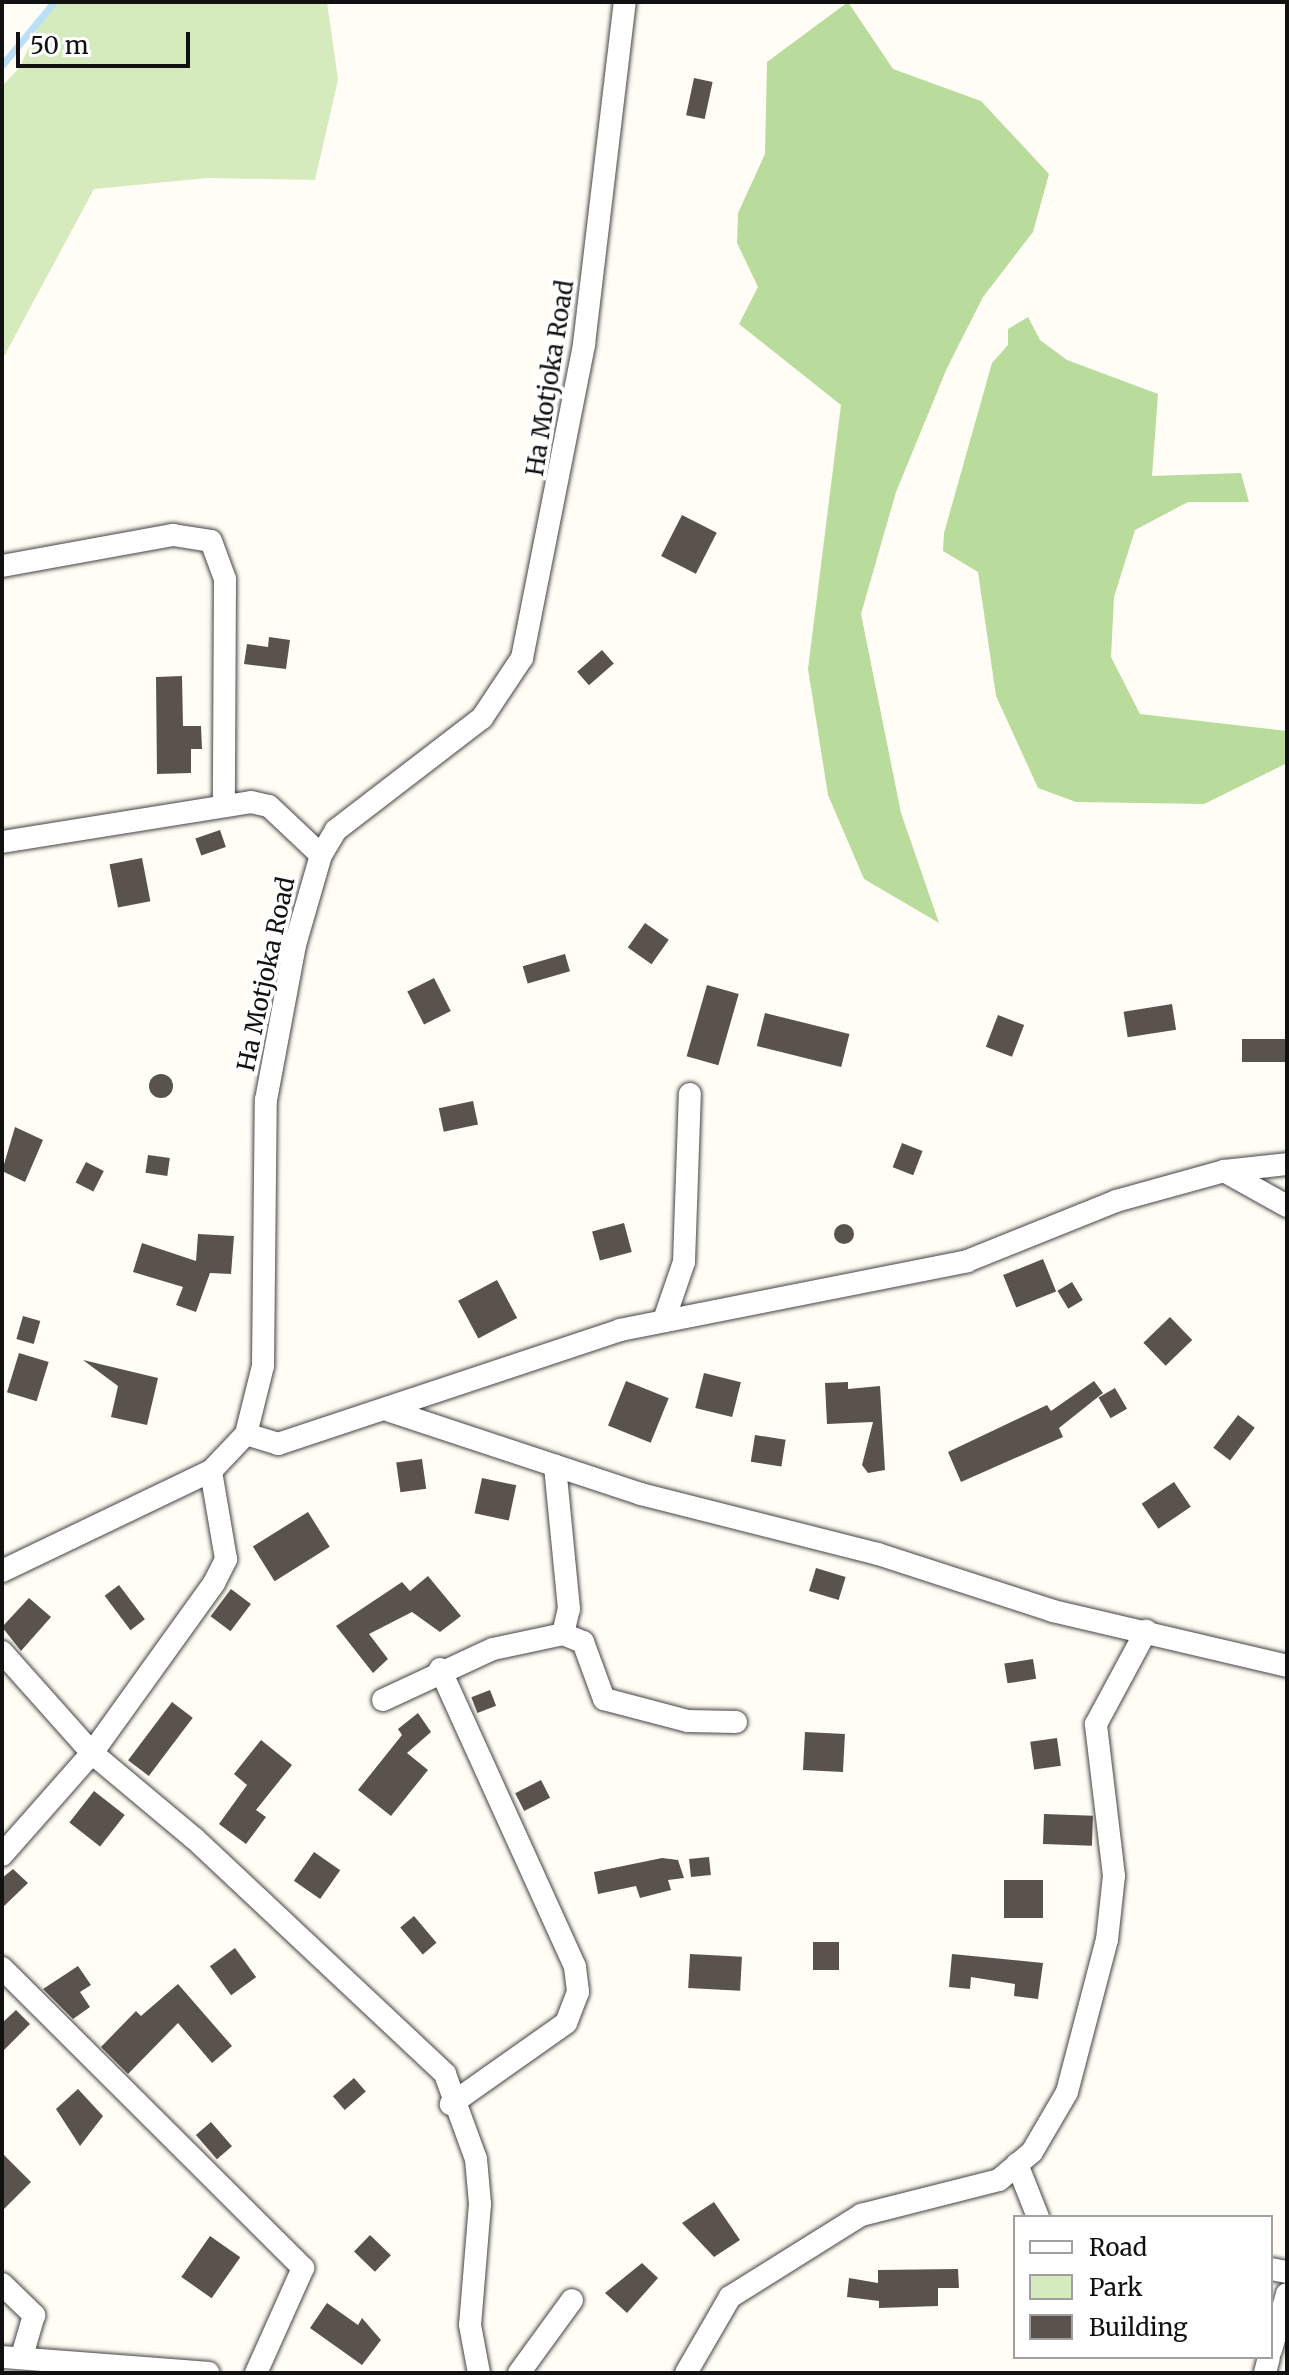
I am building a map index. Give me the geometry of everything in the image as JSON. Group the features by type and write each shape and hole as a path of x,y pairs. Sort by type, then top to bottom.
{"street":[{"name":"Ha Motjoka Road","path":"2,1571 211,1471 246,1434 263,1366 266,1100 295,945 321,855 352,815 482,718 522,658 584,344 625,2"},
{"path":"2,566 173,535 211,541 225,579 224,805"},
{"path":"2,842 224,805 269,806 321,855"},
{"path":"664,1320 684,1262 690,1094"},
{"path":"246,1434 278,1444 390,1411 469,1376 664,1320 967,1261 1116,1201 1224,1171 1287,1164"},
{"path":"1224,1171 1287,1206"},
{"path":"390,1411 555,1466 878,1554 1053,1611 1287,1666"},
{"path":"555,1466 569,1609 563,1634"},
{"path":"2,1855 92,1753 226,1559 211,1471"},
{"path":"686,2373 730,2297 861,2215 999,2180 1017,2164 1067,2092 1107,1940 1114,1876 1096,1724 1146,1631"},
{"path":"383,1700 440,1669 563,1634 583,1642 604,1699 688,1721 736,1722"},
{"path":"2,1652 92,1753 195,1839 445,2074 451,2104 476,2159 479,2189 470,2325 479,2373"},
{"path":"440,1669 575,1967 578,1992 566,2023 451,2104"},
{"path":"2,1968 303,2268 256,2373"},
{"path":"1017,2164 1037,2215"},
{"path":"2,2284 34,2315 12,2356 208,2373"},
{"path":"1273,2343 1287,2294"},
{"path":"519,2373 572,2300"}],"green space":[{"path":"49,2 327,2 338,80 315,180 207,178 94,189 2,360 2,86 20,67"},
{"path":"848,2 893,69 981,101 1049,174 1033,232 983,297 947,368 896,492 861,614 901,813 939,923 864,879 828,795 808,669 841,405 739,324 758,287 737,243 738,213 765,154 767,62"},
{"path":"1028,317 1040,340 1067,360 1158,394 1152,476 1241,473 1249,502 1188,502 1135,530 1114,597 1111,657 1140,714 1287,731 1287,763 1204,804 1076,802 1038,788 996,696 978,572 943,551 944,533 992,363 1008,345 1008,329"}],"building":[{"path":"694,78 713,82 705,119 686,115"},
{"path":"682,515 717,533 696,574 661,556"},
{"path":"269,637 290,640 286,669 244,664 247,644 268,647"},
{"path":"602,650 614,664 589,685 577,672"},
{"path":"182,676 183,726 201,726 202,749 191,749 191,773 157,774 156,677"},
{"path":"220,830 226,847 201,855 195,838"},
{"path":"142,858 150,901 118,907 110,864"},
{"path":"645,923 669,940 652,964 628,948"},
{"path":"565,954 570,971 528,983 523,966"},
{"path":"434,978 451,1011 424,1025 407,992"},
{"path":"707,985 739,994 718,1065 687,1056"},
{"path":"1172,1004 1176,1030 1128,1037 1124,1012"},
{"path":"765,1013 849,1034 841,1067 757,1046"},
{"path":"998,1015 1024,1025 1012,1057 986,1047"},
{"path":"1242,1039 1287,1039 1287,1062 1242,1062"},
{"path":"161,1074 170,1077 173,1086 170,1095 161,1098 152,1095 149,1086 152,1077"},
{"path":"473,1101 478,1124 444,1132 439,1108"},
{"path":"15,1127 43,1140 25,1182 2,1171"},
{"path":"902,1143 923,1151 913,1175 893,1167"},
{"path":"148,1155 170,1158 167,1176 145,1173"},
{"path":"86,1162 104,1171 93,1192 76,1182"},
{"path":"624,1223 632,1252 600,1261 592,1232"},
{"path":"844,1224 851,1227 854,1234 851,1241 844,1244 837,1241 834,1234 837,1227"},
{"path":"198,1234 234,1236 231,1274 210,1273 196,1312 176,1305 183,1287 133,1272 142,1243 196,1261"},
{"path":"1043,1259 1056,1291 1016,1308 1003,1275"},
{"path":"497,1280 517,1318 478,1339 458,1301"},
{"path":"1072,1282 1083,1300 1068,1309 1057,1291"},
{"path":"23,1316 40,1321 34,1344 16,1339"},
{"path":"1170,1317 1192,1340 1166,1366 1143,1343"},
{"path":"19,1353 49,1362 37,1401 7,1392"},
{"path":"83,1360 158,1378 147,1425 111,1417 118,1386"},
{"path":"704,1373 741,1382 732,1417 695,1408"},
{"path":"626,1381 669,1398 651,1443 608,1426"},
{"path":"1094,1381 1103,1393 1059,1428 1063,1437 961,1482 948,1452 1047,1405 1051,1411"},
{"path":"848,1382 848,1389 880,1386 885,1470 868,1473 862,1465 873,1422 827,1424 825,1383"},
{"path":"1115,1388 1127,1409 1111,1418 1099,1398"},
{"path":"1238,1415 1255,1428 1230,1460 1213,1448"},
{"path":"755,1435 786,1440 781,1467 751,1462"},
{"path":"422,1459 426,1489 400,1492 396,1463"},
{"path":"482,1478 516,1485 509,1520 475,1513"},
{"path":"1174,1482 1191,1507 1158,1529 1142,1504"},
{"path":"308,1512 330,1547 275,1581 253,1546"},
{"path":"816,1568 846,1577 839,1600 809,1591"},
{"path":"428,1576 461,1616 440,1632 412,1612 369,1634 388,1659 373,1673 336,1626 402,1582 410,1591"},
{"path":"119,1585 145,1619 131,1630 105,1596"},
{"path":"231,1589 251,1604 231,1631 211,1616"},
{"path":"29,1598 51,1617 21,1651 2,1627"},
{"path":"1033,1659 1036,1679 1007,1683 1004,1664"},
{"path":"490,1690 496,1706 477,1713 471,1697"},
{"path":"172,1702 193,1718 149,1776 128,1760"},
{"path":"418,1713 431,1732 407,1753 428,1770 391,1816 358,1790 402,1735 398,1729"},
{"path":"805,1732 845,1734 843,1772 803,1770"},
{"path":"1057,1738 1061,1766 1034,1769 1030,1742"},
{"path":"261,1740 292,1765 256,1810 266,1817 246,1844 219,1824 247,1785 234,1774"},
{"path":"541,1780 550,1798 524,1811 515,1793"},
{"path":"94,1791 125,1815 100,1847 69,1823"},
{"path":"1044,1814 1093,1816 1092,1846 1043,1844"},
{"path":"314,1852 340,1870 320,1899 294,1881"},
{"path":"709,1857 711,1875 691,1877 689,1859"},
{"path":"662,1858 678,1860 684,1878 668,1880 671,1890 640,1898 636,1886 598,1894 594,1872"},
{"path":"13,1869 28,1883 2,1908 2,1878"},
{"path":"1004,1880 1043,1880 1043,1918 1004,1918"},
{"path":"414,1916 436,1943 423,1954 400,1928"},
{"path":"813,1942 839,1942 839,1970 813,1970"},
{"path":"235,1948 256,1977 231,1995 210,1966"},
{"path":"690,1954 742,1957 740,1991 688,1988"},
{"path":"952,1954 1043,1963 1038,1999 1014,1996 1015,1984 971,1977 970,1989 949,1987"},
{"path":"78,1966 91,1985 80,1992 90,2007 73,2019 43,1989"},
{"path":"178,1984 232,2046 212,2063 178,2023 128,2074 101,2047 136,2011 141,2016"},
{"path":"16,2010 30,2024 2,2052 2,2023"},
{"path":"354,2078 366,2092 345,2110 333,2096"},
{"path":"78,2089 103,2116 80,2146 56,2109"},
{"path":"211,2122 232,2146 217,2159 196,2135"},
{"path":"2,2153 31,2182 2,2211"},
{"path":"714,2202 740,2240 714,2257 682,2223"},
{"path":"370,2235 391,2255 375,2272 354,2252"},
{"path":"210,2236 240,2257 212,2298 181,2277"},
{"path":"642,2263 658,2278 627,2313 605,2293"},
{"path":"958,2269 959,2288 938,2288 938,2306 879,2308 879,2301 847,2297 849,2278 878,2283 878,2270"},
{"path":"327,2303 358,2325 362,2318 381,2340 362,2365 310,2328"}],"waterway":[{"path":"2,65 54,2"}]}
